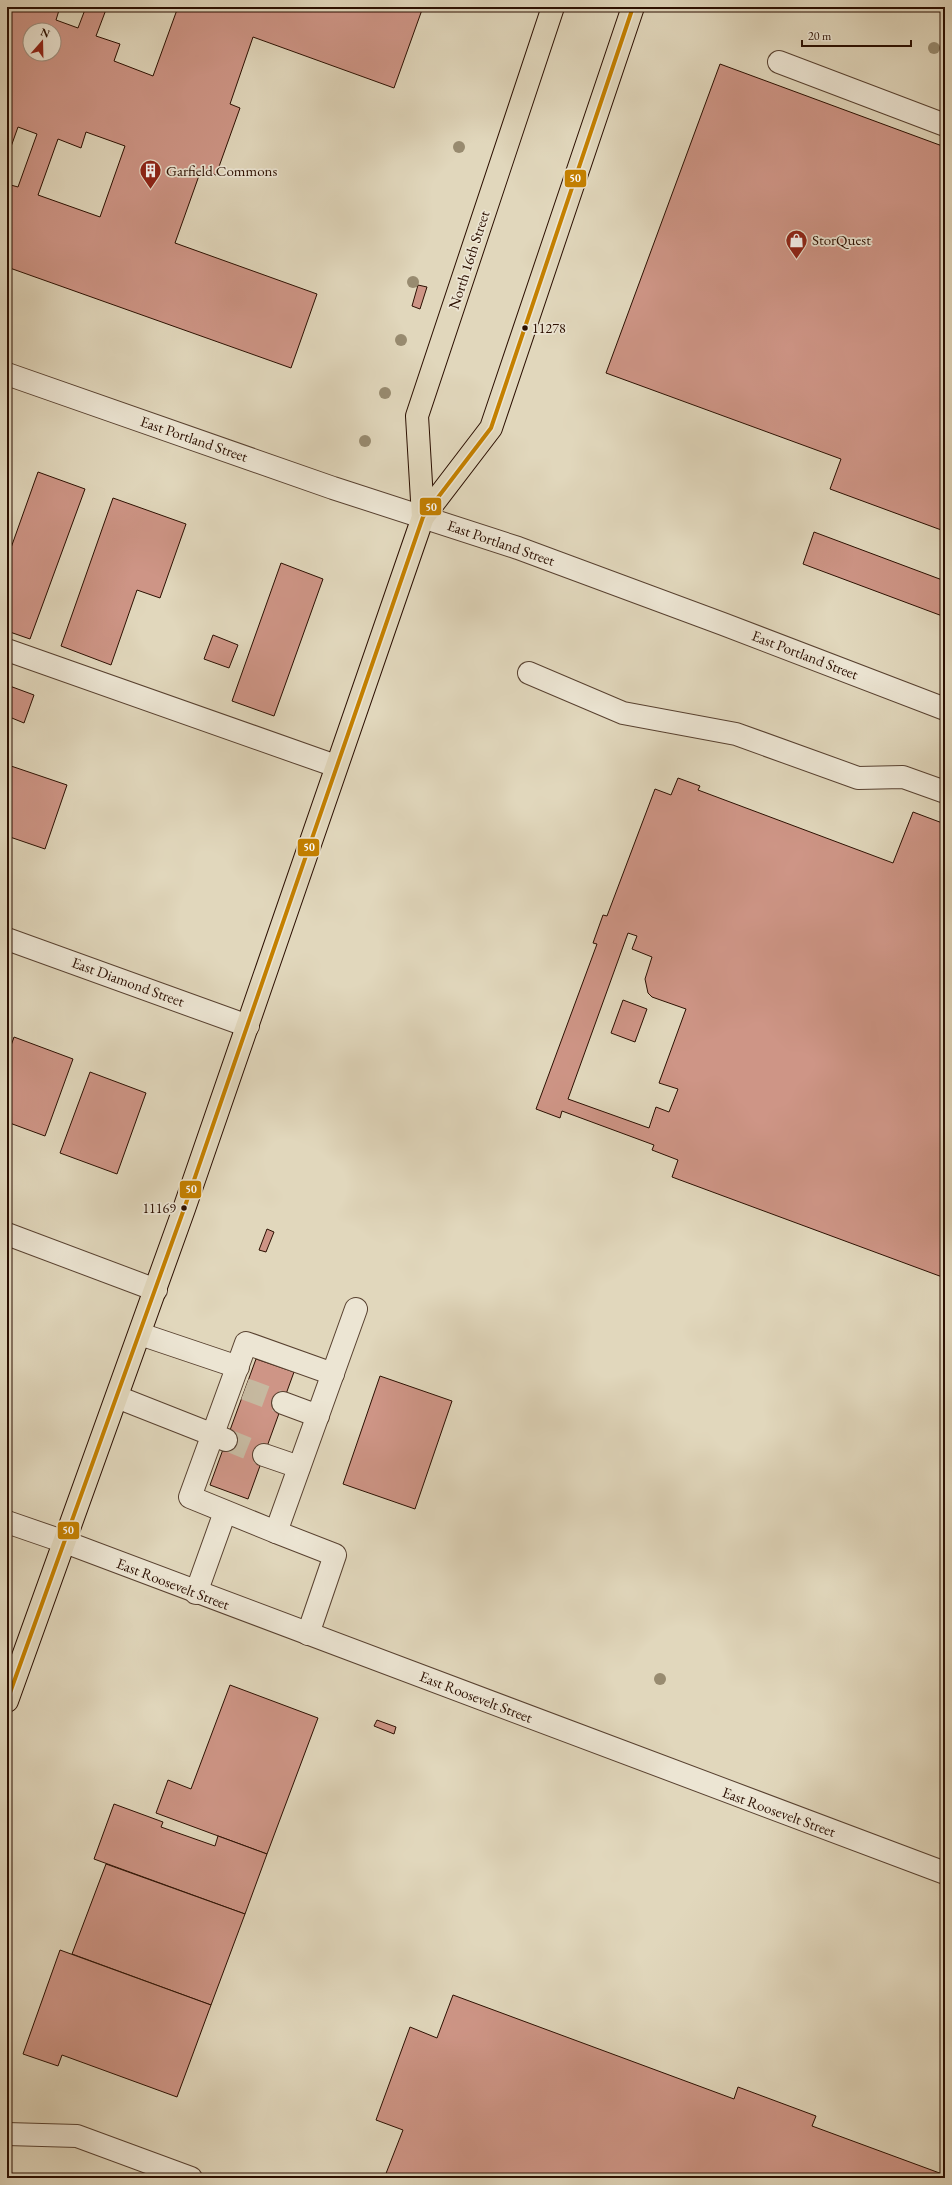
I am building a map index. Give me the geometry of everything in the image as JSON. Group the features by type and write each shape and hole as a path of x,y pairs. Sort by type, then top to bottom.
{"main road":[{"name":"North 16th Street","path":"423,517 417,416 553,7"},
{"name":"North 16th Street","path":"7,1701 156,1290 423,517 491,428 633,7"}],"street":[{"path":"779,62 945,125"},
{"name":"East Portland Street","path":"7,374 423,517 518,548 716,621 945,709"},
{"path":"7,650 336,766"},
{"path":"529,672 623,713 736,734 858,778 903,777 945,792"},
{"name":"East Diamond Street","path":"7,939 248,1026"},
{"path":"7,1234 156,1290"},
{"path":"276,1532 356,1309"},
{"path":"140,1334 238,1380"},
{"path":"308,1634 335,1555 190,1497 220,1438 238,1380 246,1343 333,1374"},
{"path":"117,1397 220,1438"},
{"path":"283,1403 318,1416"},
{"path":"264,1455 299,1468"},
{"path":"196,1593 225,1512"},
{"name":"East Roosevelt Street","path":"7,1522 65,1542 196,1593 945,1874"},
{"path":"7,2134 77,2136 192,2178"}],"building":[{"name":"Garfield Commons","path":"7,7 60,7 56,20 62,22 22,22 22,62 62,62 62,22 78,28 86,7 107,7 96,36 120,44 114,61 153,76 178,7 423,7 394,88 253,37 230,104 240,108 216,175 201,170 175,243 317,294 291,368 7,267 7,184 18,187 37,134 18,127 7,158","holes":["86,132 125,146 100,217 38,195 58,139 81,148"]},
{"name":"StorQuest","path":"720,64 945,147 944,531 830,489 841,459 606,373"},
{"path":"418,285 427,287 420,309 412,306"},
{"path":"38,472 85,489 30,639 7,631 7,559"},
{"path":"113,498 186,524 160,598 137,590 111,665 61,646"},
{"path":"814,532 945,581 945,617 803,564"},
{"path":"281,563 323,579 274,716 232,701"},
{"path":"213,635 238,645 229,668 204,659"},
{"path":"7,685 34,695 24,723 7,716"},
{"path":"11,766 67,785 45,849 7,836 7,777"},
{"path":"678,778 700,786 698,790 893,863 913,812 945,824 945,1278 672,1177 678,1160 652,1150 654,1145 562,1111 560,1118 536,1109 597,944 593,943 603,915 607,916 655,789 671,795","holes":["628,933 637,936 632,949 652,957 645,979 648,993 652,997 686,1009 659,1083 678,1089 669,1112 656,1107 649,1128 568,1099"]},
{"path":"623,1000 647,1009 635,1042 611,1033"},
{"path":"14,1037 73,1059 45,1136 7,1122 7,1057"},
{"path":"90,1072 146,1093 117,1174 60,1153"},
{"path":"267,1229 274,1232 266,1252 259,1250"},
{"path":"256,1359 294,1372 248,1499 210,1485"},
{"path":"380,1376 452,1401 415,1509 343,1484"},
{"path":"230,1685 318,1718 267,1854 156,1813 168,1780 191,1789"},
{"path":"377,1720 396,1727 394,1734 374,1726"},
{"path":"114,1804 163,1822 161,1827 215,1846 218,1836 267,1854 245,1914 94,1859"},
{"path":"106,1864 245,1914 211,2005 72,1954"},
{"path":"60,1950 211,2005 177,2097 62,2055 58,2066 23,2054"},
{"path":"453,1995 734,2099 738,2087 816,2116 812,2126 945,2175 945,2178 389,2178 385,2176 403,2130 376,2120 410,2027 437,2038"}],"tunnel":[{"path":"245,1389 283,1403"},
{"path":"227,1440 264,1455"}],"transit line":[{"name":"50","path":"7,1701 184,1209 423,517 491,428 633,7"}],"place":[{"name":"Garfield Commons","path":"151,190"},
{"name":"StorQuest","path":"796,260"},
{"name":"11278","path":"525,328"},
{"name":"11169","path":"184,1208"}]}
